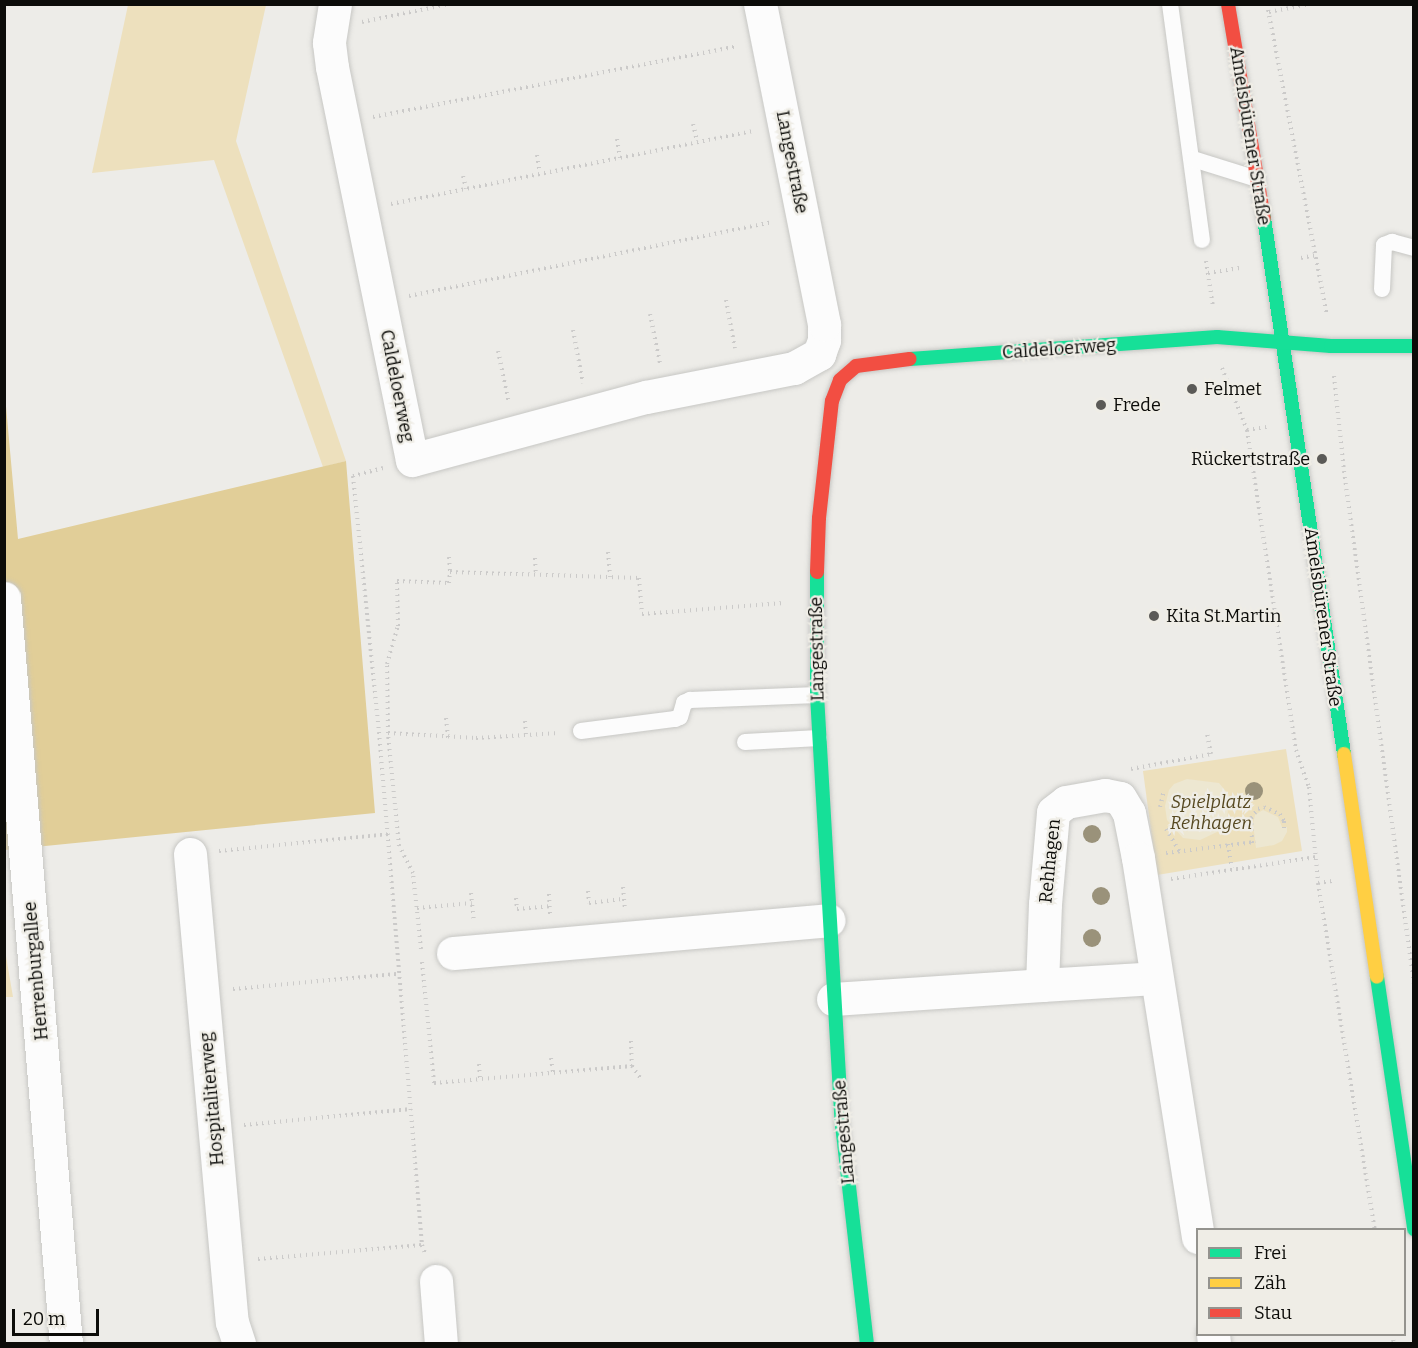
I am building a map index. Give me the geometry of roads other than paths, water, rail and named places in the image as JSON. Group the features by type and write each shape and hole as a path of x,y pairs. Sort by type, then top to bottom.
{"street":[{"name":"Langestraße","path":"760,4 824,324 824,340 819,354"},
{"name":"Amelsbürener Straße","path":"1228,4 1284,341 1413,1230"},
{"name":"Caldeloerweg","path":"333,16 332,67 412,460 665,393 794,368 819,354"},
{"name":"Caldeloerweg","path":"840,380 856,366 878,361 1217,337 1284,341"},
{"path":"1284,341 1331,346 1413,346"},
{"name":"Langestraße","path":"840,380 831,401 819,518 816,600 817,695 842,1125 867,1344"},
{"name":"Herrenburgallee","path":"4,598 66,1344"},
{"name":"Rehhagen","path":"1042,985 1045,904 1053,812 1066,802 1105,795 1120,798 1129,813 1140,871 1155,978"},
{"name":"Hospitaliterweg","path":"190,854 226,1262 232,1322 239,1344"},
{"path":"453,953 829,920"},
{"path":"833,999 1155,978 1196,1231"},
{"path":"436,1281 441,1344"}],"lane":[{"path":"1170,4 1193,159 1202,240"},
{"path":"1193,159 1257,179"},
{"path":"1382,289 1384,245 1392,242 1413,248"},
{"path":"581,731 675,719 680,717 684,703 690,700 817,695"},
{"path":"746,742 819,738"}],"place":[{"name":"Felmet","path":"1192,389"},
{"name":"Frede","path":"1101,405"},
{"name":"Rückertstraße","path":"1322,459"},
{"name":"Kita St.Martin","path":"1154,616"}],"park label":[{"name":"Spielplatz Rehhagen","path":"1211,813"}]}
